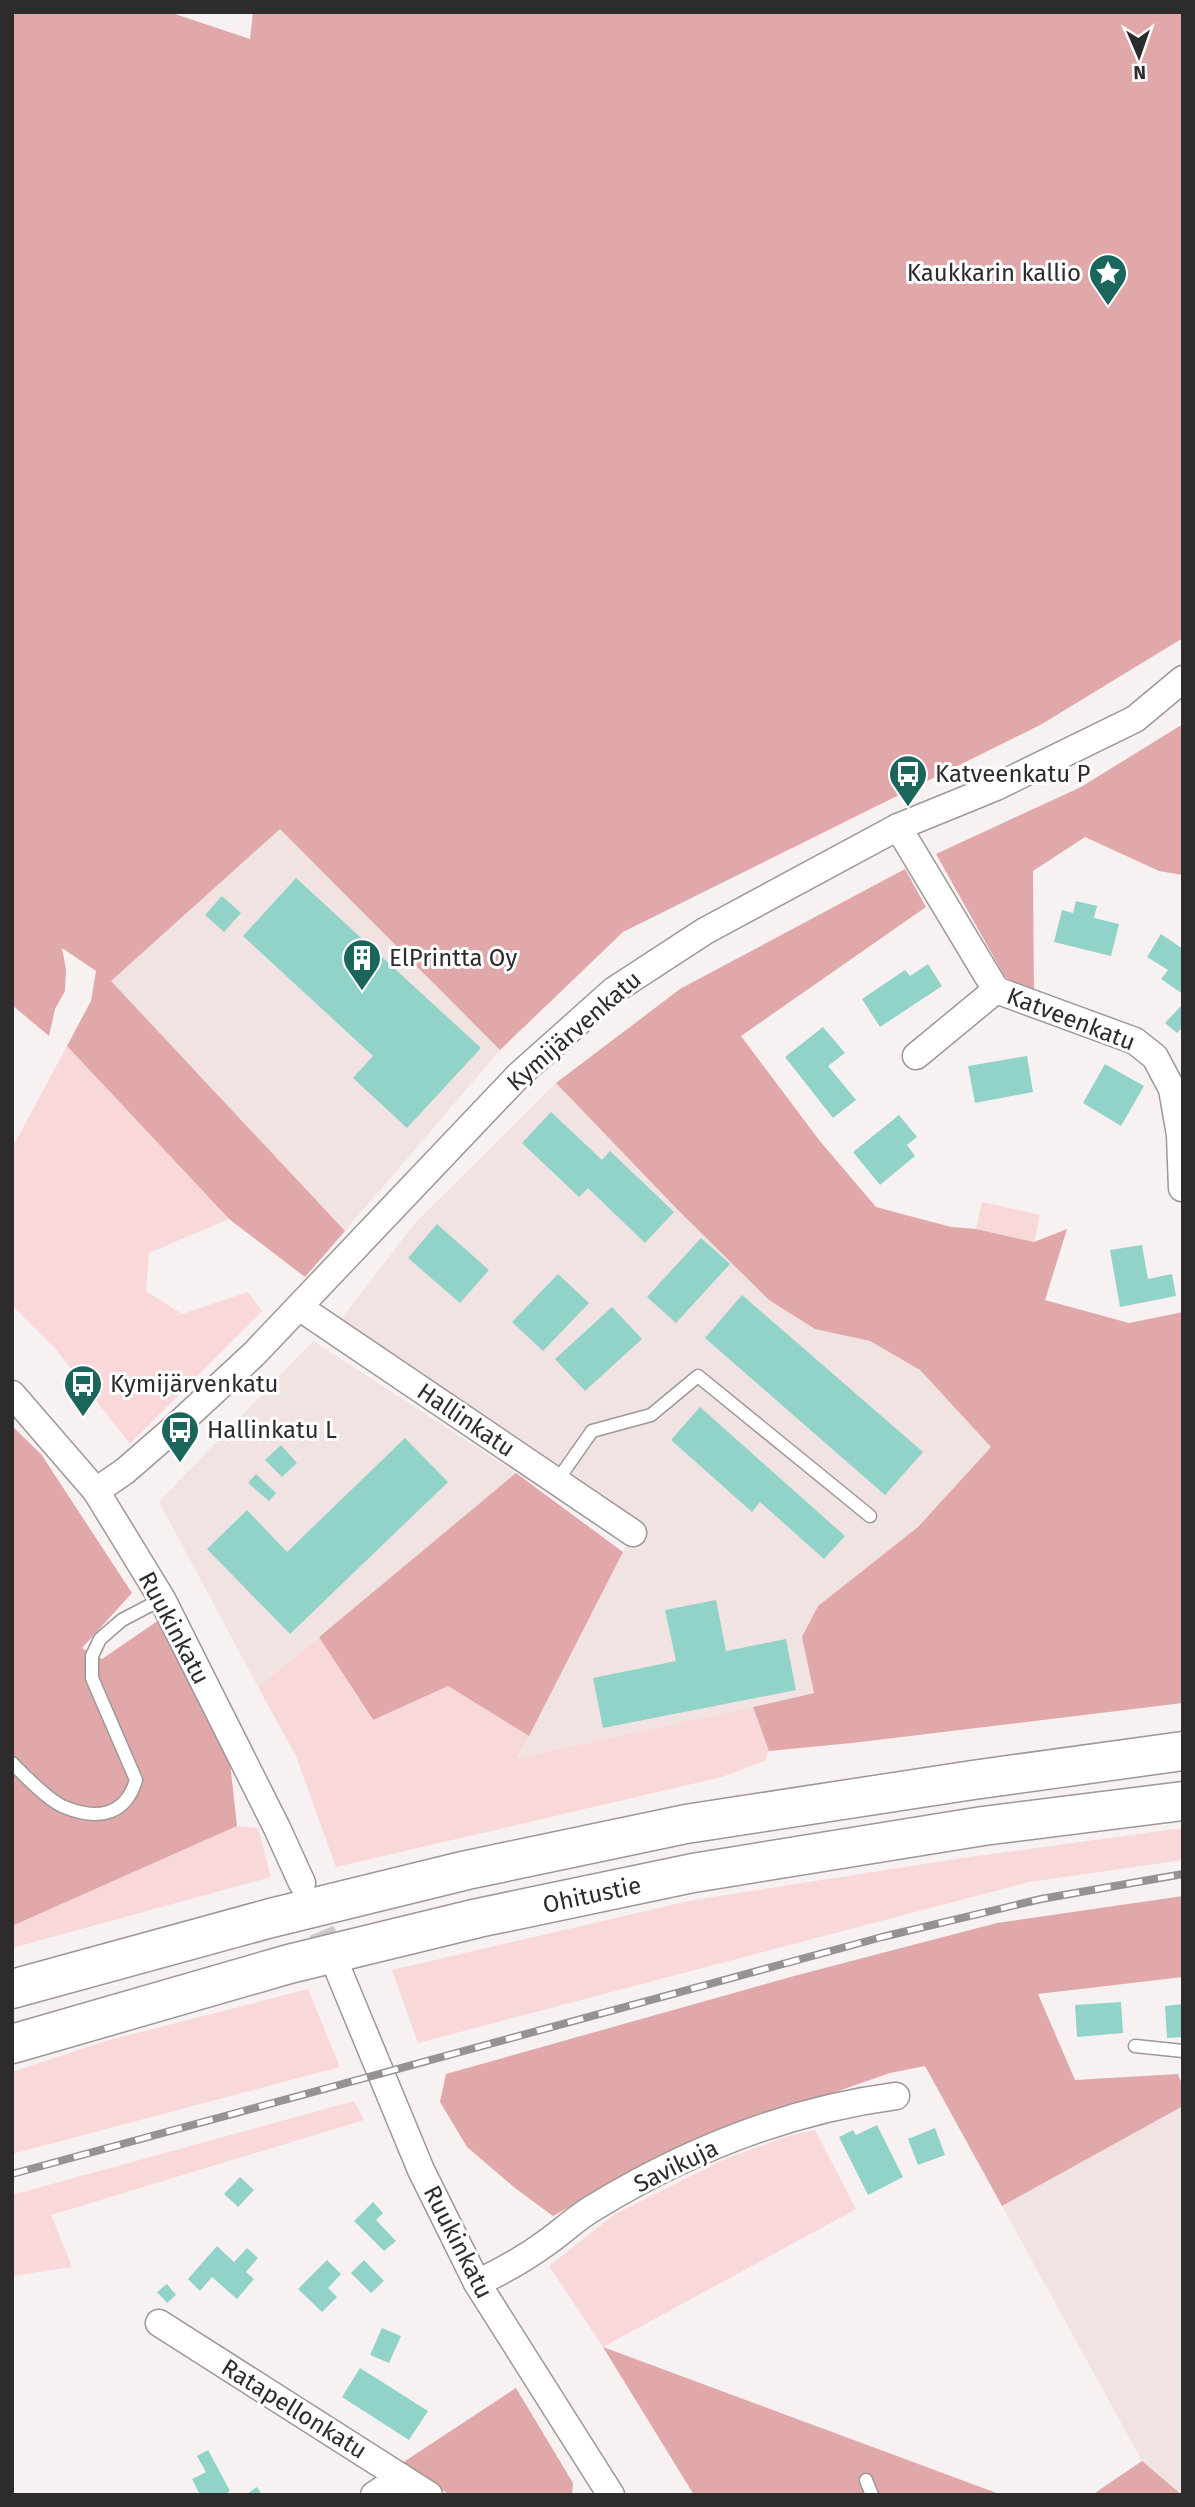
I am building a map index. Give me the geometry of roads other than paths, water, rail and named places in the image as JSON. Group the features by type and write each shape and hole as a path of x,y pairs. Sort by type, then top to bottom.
{"highway":[{"name":"Ohitustie","path":"12,1989 271,1918 440,1876 686,1824 1183,1751"},
{"name":"Ohitustie","path":"12,2044 289,1964 478,1919 693,1873 983,1826 1183,1801"}],"street":[{"name":"Kymijärvenkatu","path":"96,1492 172,1431 254,1354 519,1075 613,991 705,931 898,827 996,787 1135,719 1183,679"},
{"name":"Katveenkatu","path":"898,827 996,990 1135,1041 1155,1056 1172,1089 1180,1135 1182,1188"},
{"path":"916,1056 996,990"},
{"name":"Hallinkatu","path":"299,1307 633,1533"},
{"name":"Ruukinkatu","path":"12,1394 96,1492 162,1599 302,1883"},
{"name":"Ruukinkatu","path":"339,1972 421,2170 477,2283 607,2494"},
{"name":"Savikuja","path":"477,2283 535,2251 591,2209 719,2143 822,2110 896,2096"},
{"name":"Ratapellonkatu","path":"159,2323 429,2495"},
{"path":"374,2495 401,2477"}],"lane":[{"path":"557,1481 592,1431 651,1415 698,1376 870,1516"},
{"path":"12,1763 60,1805 94,1815 112,1812 125,1802 132,1793 136,1780 92,1678 93,1656 100,1639 122,1620 162,1599"},
{"path":"1135,2046 1183,2051"},
{"path":"866,2480 872,2495"}],"tunnel":[{"path":"306,1895 338,1969"}],"railway":[{"path":"12,2174 882,1937 1041,1899 1183,1874"}],"place":[{"name":"Kaukkarin kallio","path":"1108,307"},
{"name":"Katveenkatu P","path":"908,808"},
{"name":"ElPrintta Oy","path":"362,992"},
{"name":"Kymijärvenkatu","path":"83,1418"},
{"name":"Hallinkatu L","path":"180,1464"}]}
